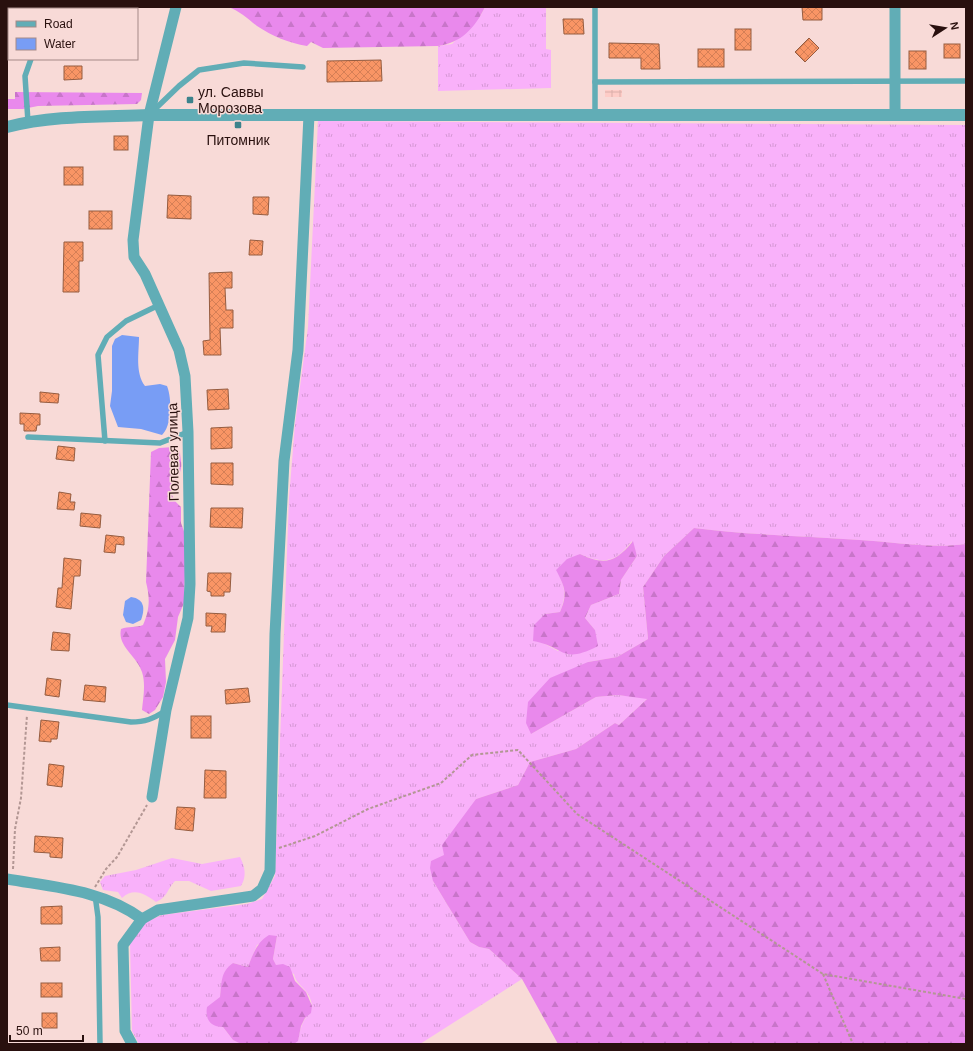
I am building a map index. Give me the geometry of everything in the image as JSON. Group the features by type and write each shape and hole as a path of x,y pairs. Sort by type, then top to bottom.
{"street":[{"name":"Полевая улица","path":"152,797 166,710 188,618 190,584 188,432 185,376 179,350 145,274 134,257 132,240 149,115 176,7"},
{"path":"895,7 895,115"},
{"path":"7,127 54,118 149,115 966,115"},
{"path":"132,1044 125,1031 123,946 142,919 158,910 253,896 262,889 270,871 275,634 284,461 298,350 309,115"},
{"path":"10,879 95,895 130,911 142,919"}],"lane":[{"path":"595,7 595,114"},
{"path":"28,122 25,76 31,60"},
{"path":"149,115 178,86 199,70 244,63 303,67"},
{"path":"595,82 966,80"},
{"path":"105,441 98,355 107,337 126,322 159,305"},
{"path":"28,437 160,444 188,432"},
{"path":"7,705 131,722 153,719 166,710"},
{"path":"95,895 98,917 100,1044"}],"path":[{"path":"10,879 15,829 21,798 27,708"},
{"path":"276,849 315,836 368,809 441,783 472,755 518,750 577,814 823,974 966,999"},
{"path":"95,895 95,884 117,857 152,797"},
{"path":"823,974 853,1044"}],"shaded area":[{"path":"605,90 622,90 622,97 605,97"}],"green space":[{"path":"228,7 485,7 472,28 454,42 438,46 323,48 311,42 307,46 281,39 263,30 240,13"},
{"path":"485,7 546,7 546,49 551,50 551,88 438,91 438,46 452,44 481,15"},
{"path":"15,92 142,93 141,100 137,104 38,106 23,109 7,109 7,99 15,99"},
{"path":"318,121 966,125 966,544 940,546 694,528 664,556 643,587 648,639 617,657 588,662 531,734 596,697 618,695 648,698 619,725 615,723 576,749 530,762 518,785 476,799 445,855 433,881 470,942 479,947 489,949 522,979 420,1044 294,1044 298,1040 301,1027 310,1011 312,1004 308,994 298,983 294,974 276,966 273,959 277,936 257,945 248,967 233,963 221,989 220,997 223,1027 233,1040 241,1044 139,1044 132,1031 130,943 144,923 162,915 247,904 262,899 275,876 289,498 295,424 308,327","holes":["632,541 637,556 621,580 619,594 591,605 585,618 595,630 558,651 543,643 545,614 560,612 564,600 562,581 557,570 580,554 596,560 609,560 621,553"]},
{"path":"174,447 180,452 181,466 172,492 175,501 181,507 181,523 186,537 184,603 178,617 175,640 165,659 166,682 163,697 155,710 149,714 142,710 144,686 142,672 122,641 121,629 143,625 147,614 149,598 146,582 151,452 159,448"},
{"path":"694,528 756,534 940,546 966,544 966,1044 558,1044 522,979 489,949 479,947 470,942 433,881 430,868 431,861 444,855 442,845 476,799 518,785 530,762 576,749 615,723 619,725 647,699 618,695 596,697 531,734 526,723 528,702 550,678 588,662 617,657 648,639 643,587 664,556"},
{"path":"633,541 637,556 621,580 619,594 591,605 585,618 595,630 598,646 577,654 570,654 533,641 534,625 545,614 560,612 565,595 562,581 556,570 567,559 580,554 596,560 610,560 621,554"},
{"path":"240,857 245,872 241,886 211,891 189,881 175,881 163,898 156,902 144,894 135,892 122,898 118,892 103,890 100,882 105,876 136,870 172,858 202,864"},
{"path":"269,935 277,936 273,959 276,965 283,964 290,967 295,981 306,992 312,1006 311,1013 305,1018 301,1026 298,1041 294,1044 241,1044 233,1040 223,1027 215,1026 209,1022 207,1007 220,997 222,978 229,966 233,963 248,967 258,945"}],"water":[{"path":"122,335 139,337 139,369 145,386 160,384 167,386 169,391 169,419 168,425 162,435 141,429 118,427 110,406 112,391 112,346 115,339"},
{"path":"131,597 139,600 143,605 141,620 133,624 126,622 123,615 125,601"}],"building":[{"path":"802,7 822,7 822,20 803,20"},
{"path":"563,19 583,19 584,34 564,34"},
{"path":"735,29 751,29 751,50 735,50"},
{"path":"809,38 819,48 805,62 795,52"},
{"path":"609,43 659,44 660,69 641,69 641,58 609,58"},
{"path":"944,44 960,44 960,58 944,58"},
{"path":"698,49 724,49 724,67 698,67"},
{"path":"909,51 926,51 926,69 909,69"},
{"path":"381,60 382,81 327,82 327,61"},
{"path":"64,66 82,66 82,79 64,80"},
{"path":"114,136 128,136 128,150 114,150"},
{"path":"64,167 83,167 83,185 64,185"},
{"path":"168,195 191,196 191,219 167,218"},
{"path":"253,197 269,197 268,215 253,214"},
{"path":"89,211 112,211 112,229 89,229"},
{"path":"250,240 263,241 262,255 249,255"},
{"path":"64,242 83,242 83,261 79,261 79,292 63,292"},
{"path":"232,272 232,288 225,288 226,310 233,310 233,328 220,328 221,355 204,355 203,341 210,340 209,273"},
{"path":"228,389 229,409 208,410 207,390"},
{"path":"40,392 59,394 58,403 40,402"},
{"path":"20,413 40,414 40,425 37,425 36,431 24,431 24,424 20,424"},
{"path":"232,427 232,448 211,449 211,428"},
{"path":"58,446 75,448 74,461 56,459"},
{"path":"211,463 233,463 233,485 211,484"},
{"path":"59,492 71,494 70,502 75,502 74,510 57,509"},
{"path":"211,508 243,508 242,528 210,527"},
{"path":"81,513 101,515 100,528 80,526"},
{"path":"106,535 124,537 124,545 116,544 115,553 104,552"},
{"path":"64,558 81,560 80,576 74,576 71,609 56,607 58,588 62,588"},
{"path":"208,573 231,573 230,592 224,592 224,596 211,596 211,592 207,591"},
{"path":"206,613 226,614 225,632 211,632 212,626 206,626"},
{"path":"53,632 70,634 69,651 51,650"},
{"path":"47,678 61,680 59,697 45,695"},
{"path":"85,685 106,687 105,702 83,700"},
{"path":"248,688 250,702 226,704 225,690"},
{"path":"191,716 211,716 211,738 191,738"},
{"path":"41,720 59,722 57,739 51,739 51,742 39,741"},
{"path":"49,764 64,766 62,787 47,785"},
{"path":"205,770 226,771 226,798 204,798"},
{"path":"177,807 195,808 193,831 175,829"},
{"path":"35,836 63,838 62,858 50,857 50,853 34,852"},
{"path":"62,906 62,924 41,924 41,907"},
{"path":"60,947 60,961 41,961 40,948"},
{"path":"41,983 62,983 62,997 41,997"},
{"path":"42,1013 57,1013 57,1028 42,1028"}],"place":[{"name":"ул. Саввы Морозова","path":"190,100"},
{"name":"Питомник","path":"238,125"}]}
